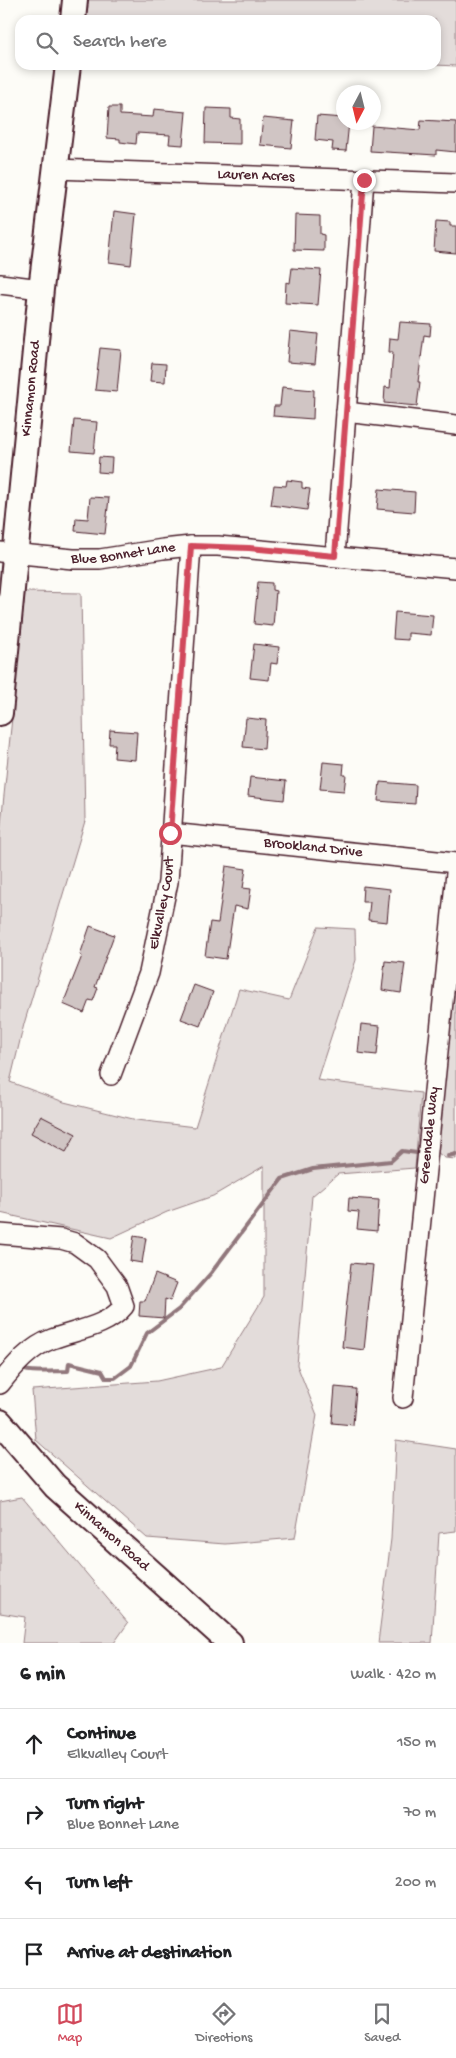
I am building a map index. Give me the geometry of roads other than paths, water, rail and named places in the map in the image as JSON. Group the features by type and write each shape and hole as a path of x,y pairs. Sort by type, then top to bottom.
{"main road":[{"path":"74,15 75,0"},
{"name":"Kinnamon Road","path":"0,713 7,553 67,70"},
{"name":"Kinnamon Road","path":"0,1422 55,1486 230,1643"}],"street":[{"name":"Lauren Acres","path":"55,169 456,183"},
{"path":"335,556 364,180"},
{"path":"0,284 40,289"},
{"path":"346,412 456,425"},
{"name":"Blue Bonnet Lane","path":"7,553 73,559 100,559 191,546 241,547 456,568"},
{"name":"Elkvalley Court","path":"111,1075 149,973 168,882 191,546"},
{"name":"Brookland Drive","path":"170,833 456,863"},
{"name":"Greendale Way","path":"403,1398 456,873"},
{"path":"0,1234 75,1242 97,1259 117,1286 124,1306 117,1315 77,1333 50,1339 19,1360 0,1384"}],"waterway":[{"path":"24,1370 41,1372 68,1371 69,1363 102,1371 106,1378 115,1378 131,1366 147,1333 179,1309 211,1273 282,1179 313,1169 391,1161 402,1151 417,1153"},
{"path":"448,1156 456,1154"}]}
